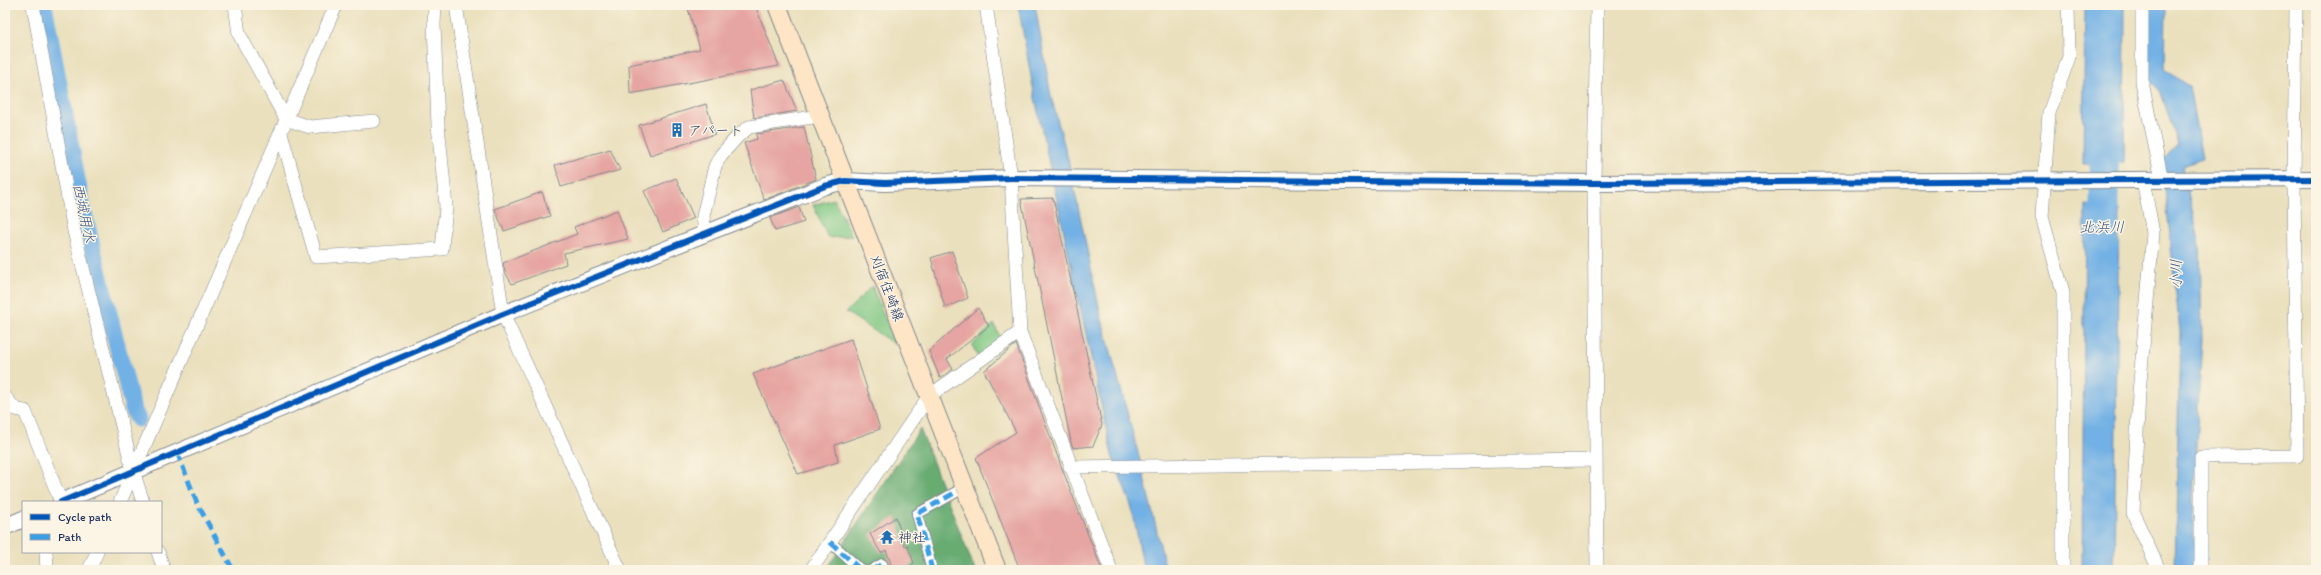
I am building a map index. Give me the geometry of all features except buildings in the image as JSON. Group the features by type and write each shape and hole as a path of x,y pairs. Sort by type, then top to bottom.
{"main road":[{"name":"刈宿住崎線","path":"777,5 997,570"}],"street":[{"path":"33,5 74,231 133,471 143,501"},
{"path":"235,5 239,34 286,119 310,127 374,121"},
{"path":"120,501 336,5"},
{"path":"281,134 316,257 442,249 446,206 438,125 434,24 435,5"},
{"path":"456,5 503,314 620,570"},
{"path":"986,5 1011,178 1020,332 1070,467 1111,570"},
{"path":"1597,5 1594,183 1597,570"},
{"path":"2063,570 2063,292 2042,217 2052,180 2049,113 2069,57 2068,5"},
{"path":"2142,5 2142,82 2162,180"},
{"path":"2201,570 2201,457 2297,456 2294,180 2296,5"},
{"path":"704,234 703,216 715,166 720,155 738,136 749,127 819,116"},
{"path":"63,501 503,314 825,186 845,181 885,183 1011,178 1594,183 2316,179"},
{"path":"2143,180 2153,233 2139,393 2133,513 2160,570"},
{"path":"812,570 929,396 1020,332"},
{"path":"5,397 15,408 25,411 61,501"},
{"path":"1070,467 1596,460"},
{"path":"929,570 931,566 917,514 958,491"},
{"path":"5,527 22,519"},
{"path":"830,542 861,570"},
{"path":"46,553 47,570"},
{"path":"89,570 97,553"},
{"path":"158,553 164,570"},
{"path":"872,570 882,564 885,570"}],"green space":[{"path":"834,199 852,236 828,238 813,205"},
{"path":"872,286 896,345 846,312"},
{"path":"994,324 1001,339 978,357 972,345"},
{"path":"920,429 975,570 826,570"}],"water":[{"path":"1018,5 1035,5 1051,96 1068,159 1101,316 1140,460 1166,570 1144,570 1132,508 1112,455 1035,98"},
{"path":"2085,5 2125,5 2124,162 2083,164"},
{"name":"小川","path":"2147,5 2166,5 2165,69 2189,87 2202,159 2182,166 2200,245 2202,338 2193,498 2195,570 2175,570 2180,332 2162,161 2178,144 2161,93 2146,77"},
{"name":"北浜川","path":"2085,205 2119,210 2114,570 2082,570"}],"waterway":[{"name":"西城用水","path":"44,5 83,210 133,409 138,419"},
{"name":"北浜川","path":"2104,124 2104,248"}],"marked path":[{"path":"177,452 197,503 233,570"},
{"path":"929,570 931,566 917,514 958,491"},
{"path":"830,542 861,570"},
{"path":"872,570 882,564 885,570"}],"cycle path":[{"path":"63,501 503,314 825,186 845,181 885,183 1011,178 1594,183 2316,179"}],"place":[{"name":"アパート","path":"677,130"},
{"name":"神社","path":"887,537"}]}
